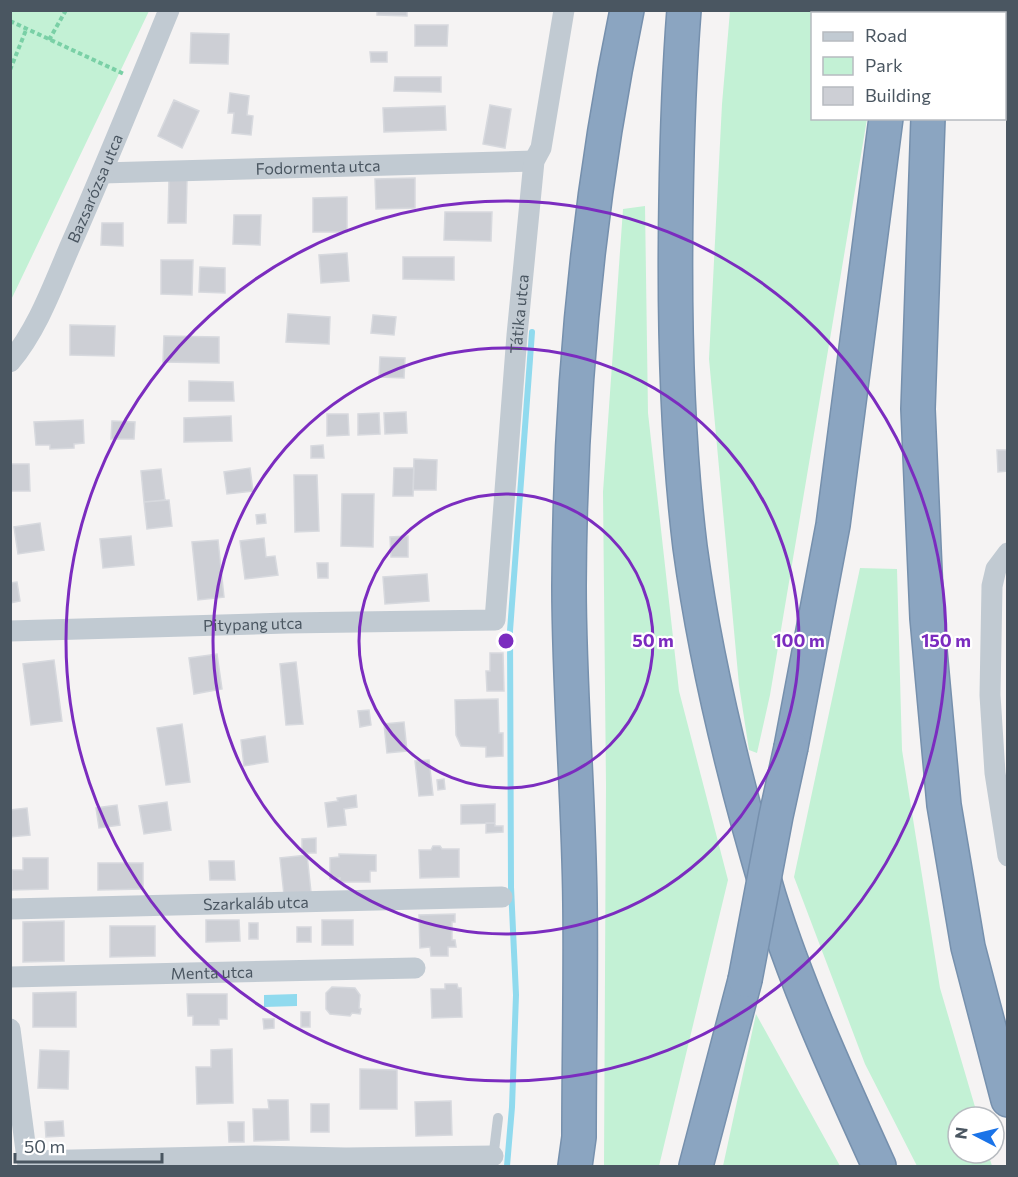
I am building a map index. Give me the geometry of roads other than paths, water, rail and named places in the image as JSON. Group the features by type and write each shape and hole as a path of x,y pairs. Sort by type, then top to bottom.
{"highway":[{"path":"575,1167 579,1137 580,903 569,589 571,494 576,397 588,272 608,116 627,10"},
{"path":"684,10 679,70 676,188 677,361 681,448 690,546 705,640 729,746 770,897 815,1020 879,1167"},
{"path":"696,1167 745,980 833,525 886,120"},
{"path":"928,120 918,409 927,618 944,805 968,947 1008,1100"}],"street":[{"name":"Bazsarózsa utca","path":"10,362 34,324 102,173 169,10"},
{"name":"Tátika utca","path":"495,620 517,336 534,161 541,148 564,10"},
{"name":"Fodormenta utca","path":"102,173 534,161"},
{"path":"1008,553 996,569 992,586 999,698 995,773 1008,856"},
{"name":"Pitypang utca","path":"10,631 495,620"},
{"name":"Szarkaláb utca","path":"10,909 502,897"},
{"name":"Menta utca","path":"10,977 415,968"},
{"path":"11,1041 28,1164 254,1156 493,1161"}],"lane":[{"path":"493,1161 498,1118"}],"water":[{"path":"297,994 297,1006 264,1007 264,995"}],"waterway":[{"path":"507,1166 512,1107 516,995 511,887 510,631 532,332"}]}
